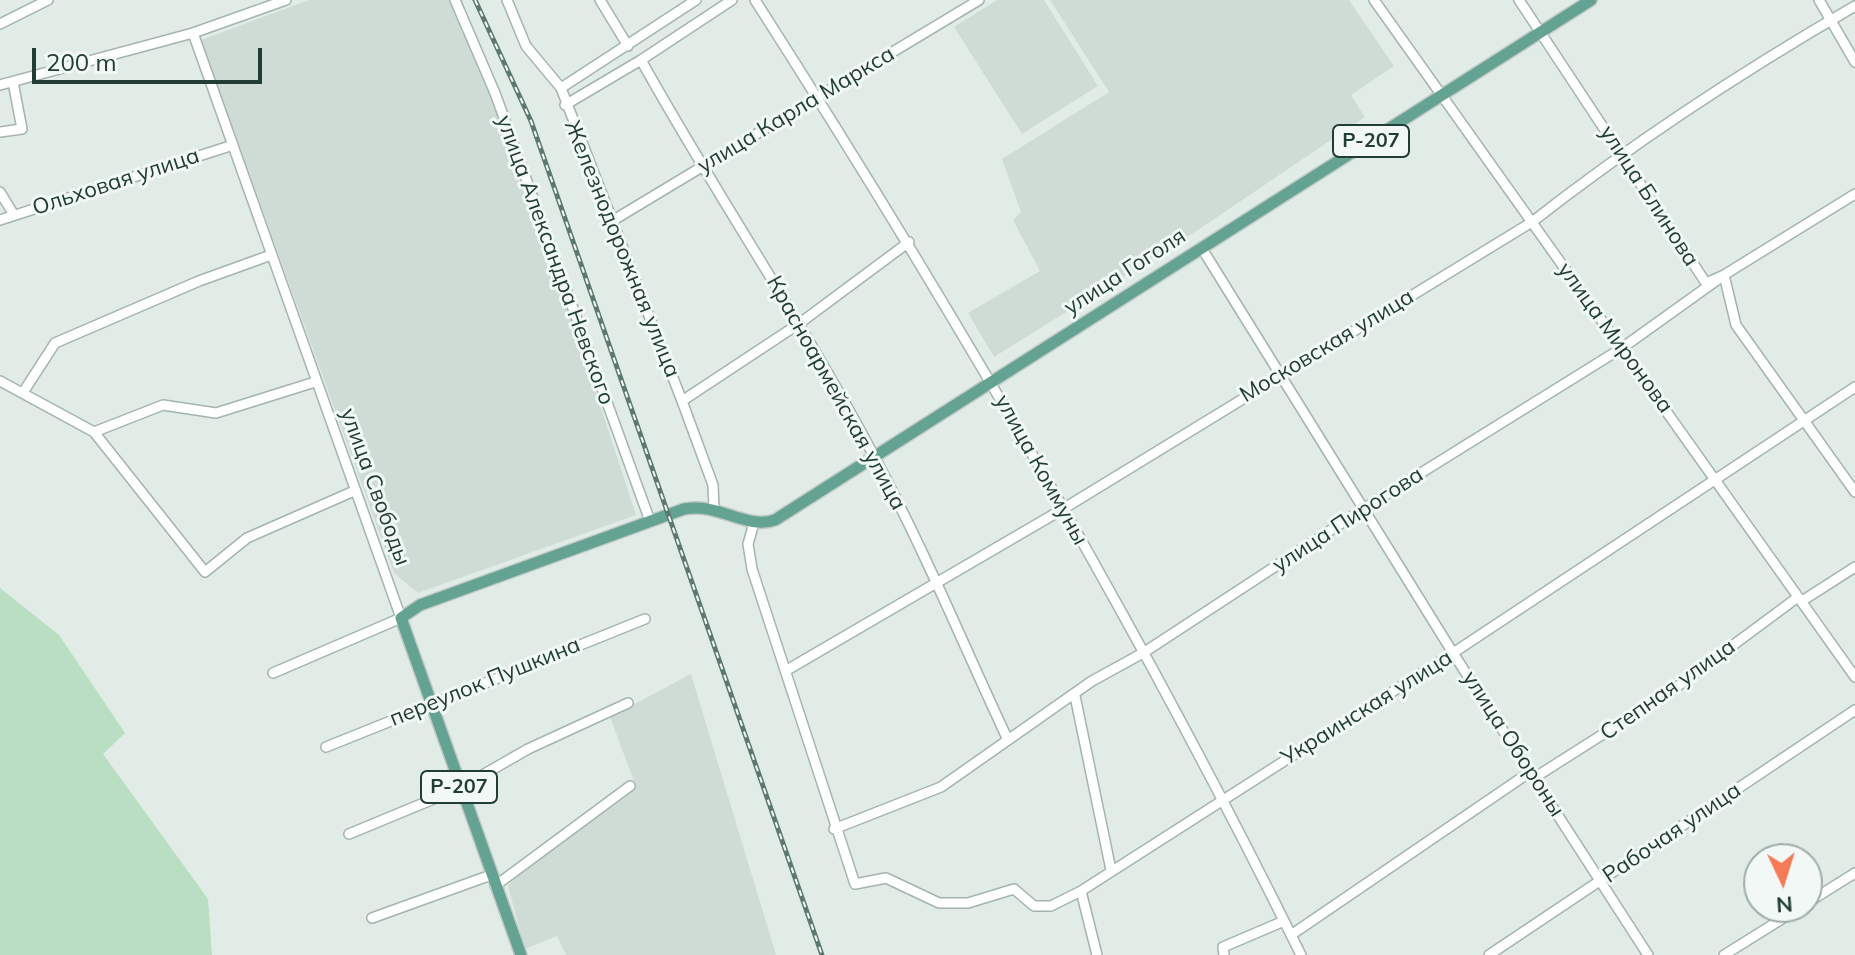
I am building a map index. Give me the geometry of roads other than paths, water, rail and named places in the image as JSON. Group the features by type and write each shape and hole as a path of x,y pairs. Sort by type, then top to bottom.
{"main road":[{"name":"улица Гоголя","path":"754,523 775,520 1591,0"},
{"path":"401,618 420,605 668,514 695,507 714,508 754,523"},
{"name":"улица Свободы","path":"401,618 521,955"}],"street":[{"path":"0,24 48,0"},
{"path":"0,85 193,33 286,0"},
{"name":"улица Александра Невского","path":"455,0 495,93 650,521"},
{"name":"Железнодорожная улица","path":"507,0 533,57 561,88 713,485 714,508"},
{"path":"600,0 628,46"},
{"path":"561,88 696,0"},
{"path":"565,105 732,0"},
{"name":"улица Коммуны","path":"755,0 909,242 991,381 1143,653 1301,955"},
{"name":"улица Карла Маркса","path":"612,221 979,0"},
{"name":"улица Миронова","path":"1374,0 1855,677"},
{"name":"улица Блинова","path":"1519,0 1706,283 1724,275 1736,325 1855,492"},
{"path":"1819,0 1855,62"},
{"name":"Московская улица","path":"787,670 1063,509 1532,222 1577,184 1623,157 1676,117 1855,6"},
{"name":"улица Свободы","path":"193,33 401,618"},
{"name":"Красноармейская улица","path":"641,60 701,167 800,323 875,457 938,580 1007,738"},
{"path":"0,132 22,129 13,82"},
{"name":"Ольховая улица","path":"0,220 233,145"},
{"path":"0,192 14,215"},
{"name":"улица Пирогова","path":"834,829 941,787 1007,738 1075,696 1092,681 1143,653 1363,509 1622,348 1724,275 1855,194"},
{"path":"682,401 800,323 909,242"},
{"name":"улица Обороны","path":"1201,247 1453,653 1648,955"},
{"path":"24,391 55,343 199,281 271,255"},
{"path":"0,381 24,391 94,432 205,572 247,538 354,491"},
{"path":"94,432 163,405 216,413 315,382"},
{"name":"Украинская улица","path":"834,829 855,884 886,878 939,903 968,903 1014,889 1034,906 1043,906 1081,891 1453,653 1855,387"},
{"path":"754,523 748,544 752,569 787,670 834,829"},
{"name":"Степная улица","path":"1291,935 1532,775 1674,689 1800,599 1855,567"},
{"path":"273,673 401,618"},
{"name":"переулок Пушкина","path":"326,747 645,619"},
{"path":"1075,696 1111,870"},
{"path":"349,834 460,788 528,749 628,703"},
{"name":"Рабочая улица","path":"1489,955 1855,710"},
{"path":"372,918 493,881 630,786"},
{"path":"1823,893 1855,873"},
{"path":"1081,891 1097,955"},
{"path":"1224,951 1284,921"},
{"path":"1724,955 1775,923"}],"railway":[{"path":"475,0 531,121 822,955"}]}
